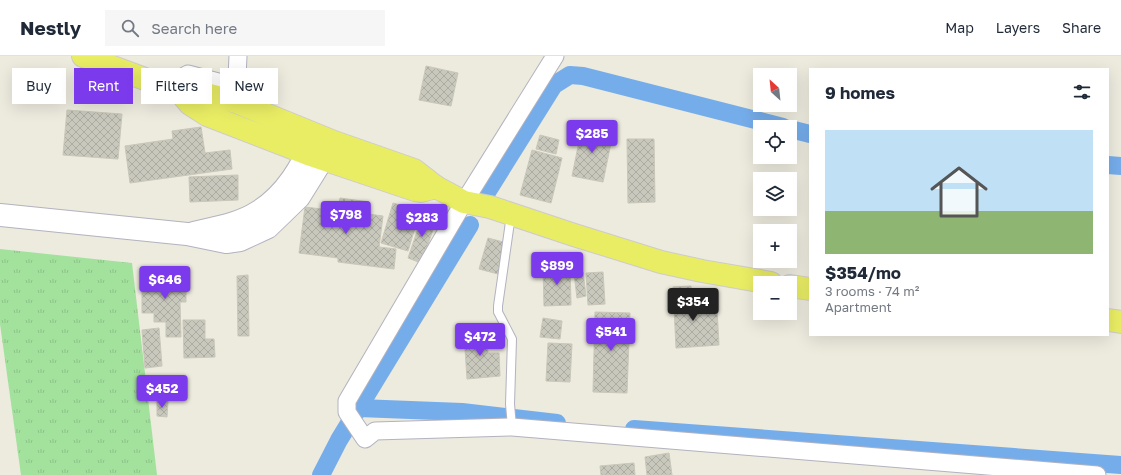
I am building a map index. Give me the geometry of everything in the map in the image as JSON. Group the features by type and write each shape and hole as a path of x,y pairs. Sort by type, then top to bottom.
{"main road":[{"path":"83,56 141,78"},
{"path":"190,104 207,115 320,147"},
{"path":"251,104 320,147 415,190 422,191 436,187 464,202 490,206 511,215 661,262 753,280"},
{"path":"0,215 187,234 226,242 240,240 268,227 299,197 320,147"},
{"path":"797,287 809,289"},
{"path":"1109,320 1121,322"}],"street":[{"path":"237,68 238,56"},
{"path":"555,56 464,202 347,402 347,412 365,439 375,431 512,424 1097,475"}],"lane":[{"path":"511,215 498,312 512,338 510,404 512,424"}],"green space":[{"path":"0,249 132,263 157,475 21,475 0,324"}],"building":[{"path":"426,66 458,73 451,106 419,100"},
{"path":"67,110 122,114 118,159 63,155"},
{"path":"201,127 205,153 230,150 232,169 130,183 125,146 173,139 172,131"},
{"path":"582,127 613,133 603,182 572,176"},
{"path":"540,135 559,140 556,154 536,149"},
{"path":"627,139 654,139 655,202 628,203"},
{"path":"532,150 562,158 551,203 520,195"},
{"path":"238,175 238,200 190,202 189,177"},
{"path":"340,198 369,202 368,214 383,216 379,247 396,249 394,269 338,262 338,258 299,253 305,207 338,211"},
{"path":"393,203 420,211 408,251 381,243"},
{"path":"423,214 437,219 421,263 408,258"},
{"path":"488,238 507,243 498,274 479,269"},
{"path":"543,266 570,266 571,305 544,306"},
{"path":"583,272 586,296 577,298 574,273"},
{"path":"603,272 605,304 588,305 586,273"},
{"path":"186,274 186,302 180,302 181,337 166,337 166,322 154,322 154,313 142,313 142,275"},
{"path":"248,275 249,336 238,336 237,276"},
{"path":"691,286 693,311 717,309 719,345 676,348 673,287"},
{"path":"595,312 630,313 627,393 593,392"},
{"path":"543,318 562,321 560,339 540,337"},
{"path":"183,320 205,320 205,339 214,339 215,357 184,358"},
{"path":"159,328 162,366 145,368 142,330"},
{"path":"486,331 488,353 499,353 500,376 467,379 464,333"},
{"path":"548,343 572,344 570,382 546,381"},
{"path":"157,401 168,401 167,417 157,416"},
{"path":"669,453 672,475 647,475 645,457"},
{"path":"634,463 635,475 601,475 600,466"}],"waterway":[{"path":"484,197 554,85 570,75 583,76 756,120"},
{"path":"797,131 809,134"},
{"path":"1109,165 1121,166"},
{"path":"321,475 339,440 470,225"},
{"path":"359,408 462,412 557,423"},
{"path":"634,429 1121,465"}]}
